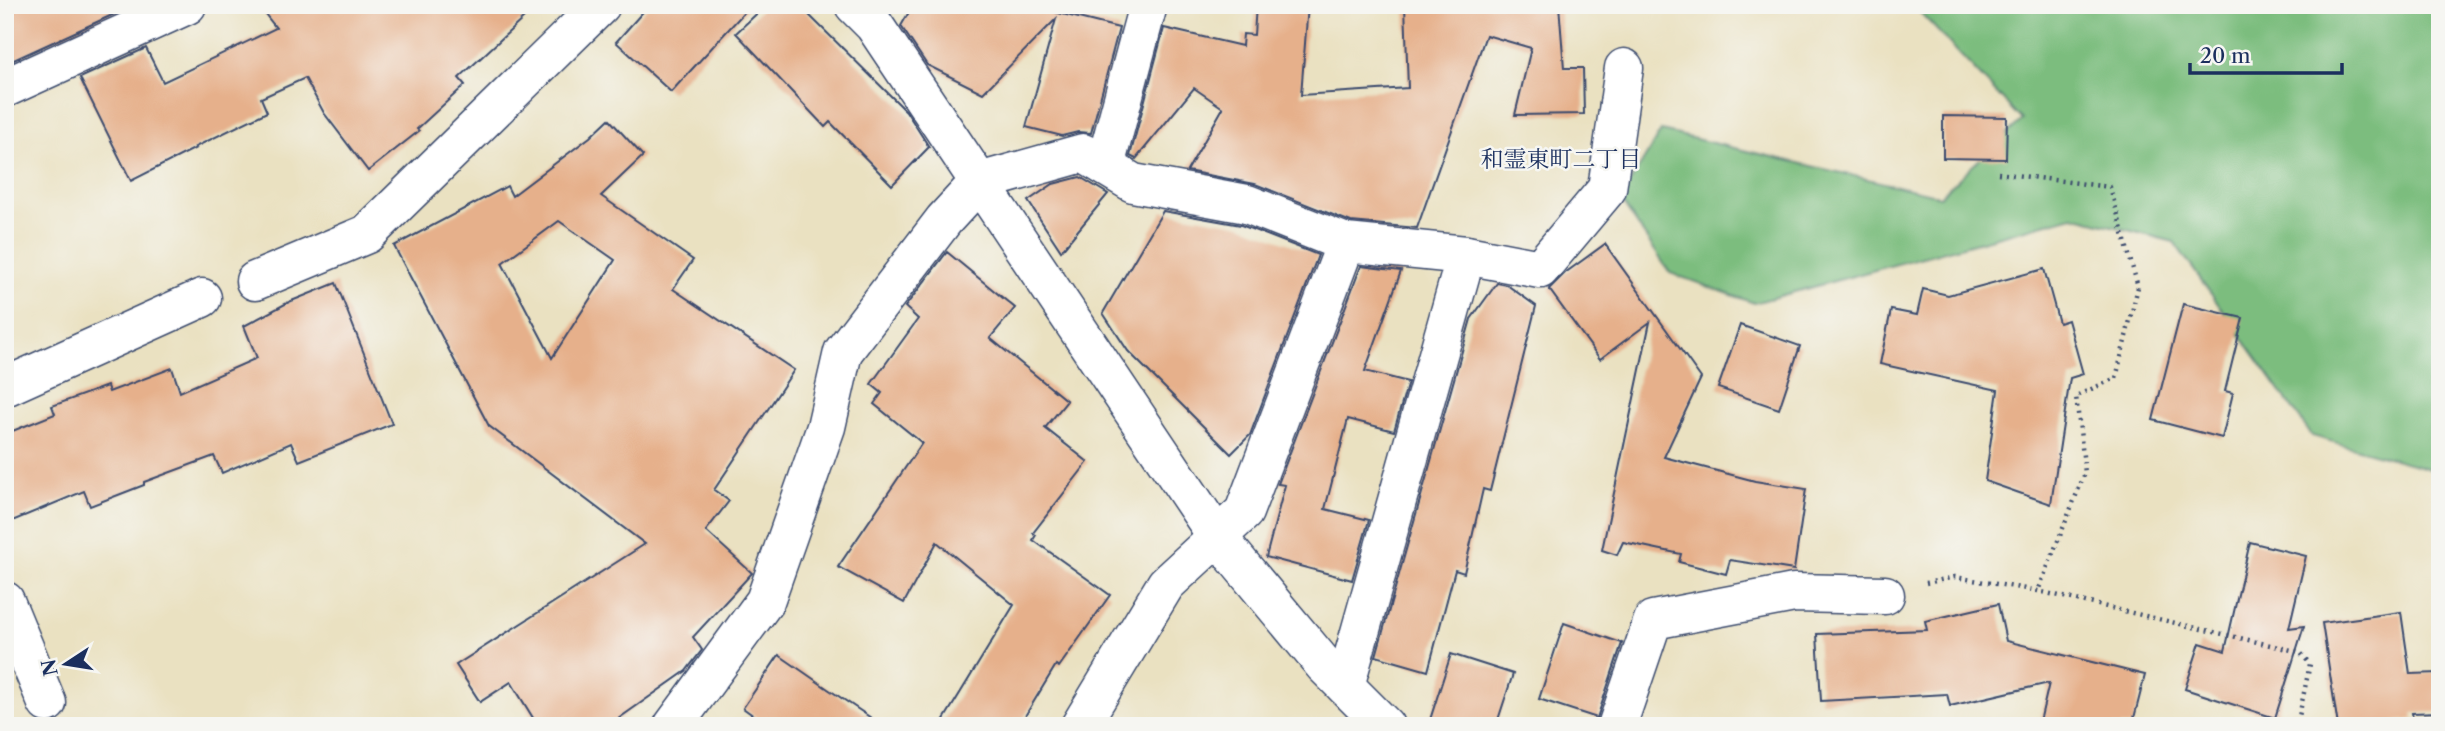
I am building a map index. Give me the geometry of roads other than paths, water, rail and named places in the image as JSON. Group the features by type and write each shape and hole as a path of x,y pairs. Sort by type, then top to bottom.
{"street":[{"path":"5,88 187,5"},
{"path":"255,281 367,234 601,5"},
{"path":"854,5 874,25 1216,536 1324,665 1385,726"},
{"path":"1105,166 1148,5"},
{"path":"673,726 765,601 826,427 843,352 944,220 979,181 1083,153 1133,183 1247,204 1346,243 1466,255 1540,268 1607,189 1624,68"},
{"path":"1080,726 1166,584 1244,512 1346,243"},
{"path":"1345,686 1466,255"},
{"path":"5,387 202,298"},
{"path":"1616,726 1653,620 1794,593 1885,594"},
{"path":"5,601 47,703"}],"district":[{"name":"和霊東町二丁目","path":"1561,159"}]}
